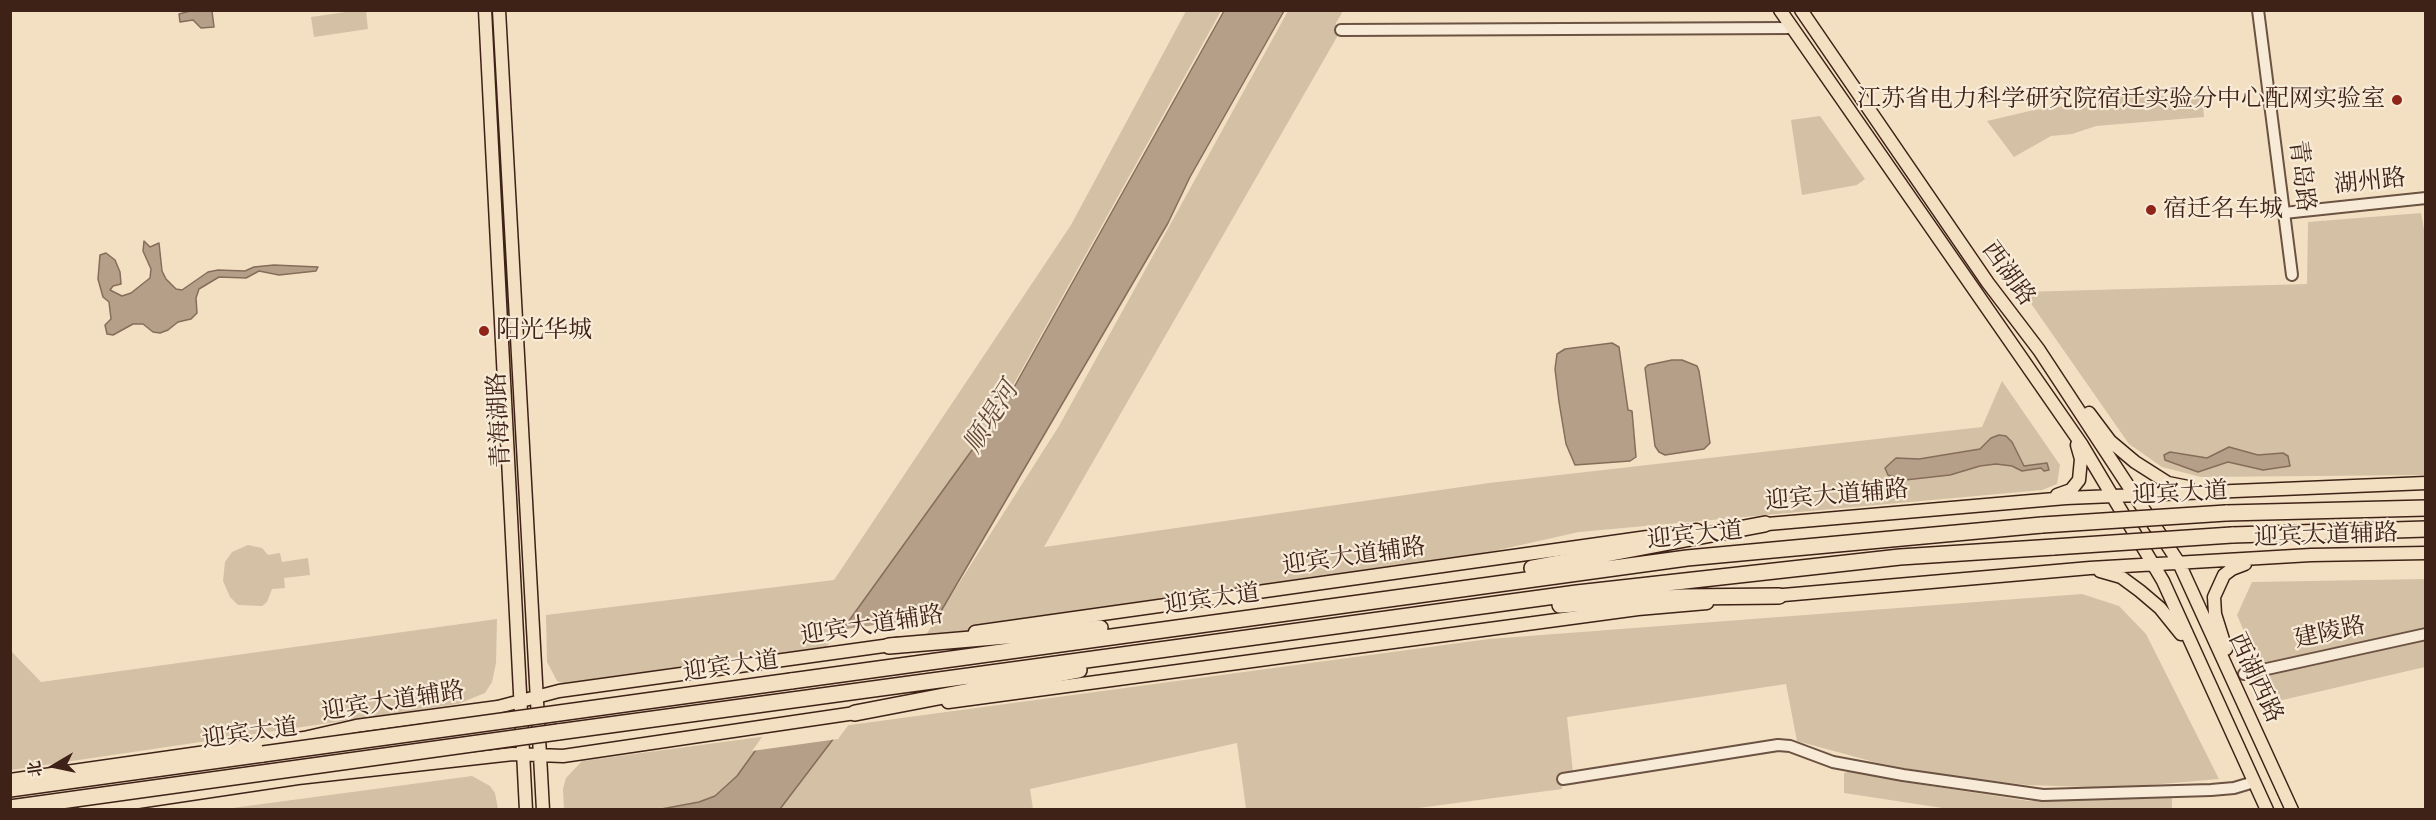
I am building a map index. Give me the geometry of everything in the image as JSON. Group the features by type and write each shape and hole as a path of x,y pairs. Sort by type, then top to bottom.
{"highway":[{"name":"迎宾大道","path":"10,789 1687,558 2042,525 2226,513 2426,508"},
{"path":"1377,600 1417,585 1531,568 1765,524"},
{"name":"迎宾大道","path":"10,808 1577,593 1900,557 2232,535 2426,529"},
{"path":"1346,624 1390,627 1603,601 1779,596"},
{"path":"889,646 1097,628 1178,627"},
{"path":"855,713 1078,670 1236,648 1321,628"}],"main road":[{"name":"青海湖路","path":"486,10 525,808"},
{"name":"青海湖路","path":"499,10 543,807"},
{"name":"西湖路","path":"1780,10 2015,352 2082,445 2154,565"},
{"name":"西湖路","path":"1801,10 1988,283 2039,350 2179,563"},
{"path":"2039,350 2110,441 2136,462 2168,483 2182,487 2228,491"},
{"path":"2008,503 2062,494 2071,490 2079,480 2081,459 2075,439 2015,352"},
{"name":"迎宾大道辅路","path":"930,641 1690,531 2113,496 2426,483"},
{"name":"迎宾大道辅路","path":"84,810 298,778 523,755 563,756 855,713 1638,609 2041,571 2259,559 2426,553"},
{"path":"2259,559 2232,569 2217,586 2214,597 2215,614 2273,768"},
{"name":"西湖西路","path":"2179,563 2292,810"},
{"name":"西湖西路","path":"2154,565 2267,810"},
{"path":"2041,571 2106,571 2140,591 2176,626 2232,734"},
{"name":"迎宾大道辅路","path":"10,780 304,738 356,726 520,702 559,691 889,646"}],"street":[{"name":"青岛路","path":"2258,10 2292,275"},
{"path":"1341,30 1792,28"},
{"name":"湖州路","path":"2284,213 2426,198"},
{"name":"建陵路","path":"2239,675 2426,634"},
{"path":"1563,779 1779,745 1790,746 1833,762 1903,775 2043,795 2211,790 2234,788 2254,782"}],"shaded area":[{"path":"194,10 212,11 214,27 201,28 193,20 180,22 179,14"},
{"path":"366,11 368,29 314,37 311,17"},
{"path":"1186,11 1221,11 1006,398 833,654 574,688 557,681 547,662 546,615 834,580 1071,225"},
{"path":"1224,11 1284,11 1190,177 1168,223 937,618 916,630 780,809 656,810 699,802 715,796 737,776 1003,407"},
{"path":"1288,11 1343,11 1336,23 1337,37 1044,547 1489,483 1982,427 2002,381 2060,465 2057,484 2042,490 1579,532 1373,578 933,640 926,635 1059,426"},
{"path":"2120,90 2173,97 2202,94 2204,117 2096,126 2072,134 2051,136 2014,157 1987,121 2034,110 2095,102"},
{"path":"1820,116 1865,179 1857,185 1802,195 1791,120"},
{"path":"2421,213 2426,241 2425,475 2201,477 2162,467 2129,444 2023,292 2307,284 2308,222"},
{"path":"144,241 150,247 159,243 162,271 176,289 182,290 208,272 218,270 245,271 254,267 274,265 318,267 316,271 279,275 259,271 246,278 219,277 199,289 196,298 197,313 191,319 178,322 160,333 153,332 143,324 133,324 113,335 107,334 105,325 111,319 109,302 103,297 98,279 100,255 106,253 115,260 120,272 121,284 113,286 110,290 122,296 131,293 150,278 151,269 143,251"},
{"path":"1612,343 1619,347 1628,410 1632,411 1636,457 1630,461 1575,465 1566,444 1559,402 1555,369 1557,354 1565,349"},
{"path":"1682,360 1697,366 1710,443 1704,449 1665,455 1655,446 1645,368 1648,365"},
{"path":"1999,435 2006,436 2012,442 2024,466 2047,463 2049,470 2044,471 2041,468 2022,471 2012,466 1996,464 1950,475 1905,480 1888,475 1885,468 1896,458 1919,459 1980,449 1991,438"},
{"path":"2229,447 2258,455 2283,453 2288,456 2290,466 2263,470 2228,462 2198,472 2165,460 2164,455 2170,452 2207,458"},
{"path":"248,545 262,548 268,555 280,553 282,562 308,558 310,575 284,578 285,588 272,589 267,602 262,606 238,605 230,597 223,581 225,562 232,552"},
{"path":"2425,579 2425,667 2274,702 2237,615 2252,582"},
{"path":"2082,594 2119,606 2146,634 2219,779 2115,788 2027,785 1935,774 1874,762 1797,741 1786,684 1567,717 1573,772 1563,774 1562,789 1411,809 1246,809 1237,743 1030,789 1033,809 564,810 563,789 566,778 582,761 1489,639"},
{"path":"497,619 496,663 492,682 485,693 458,704 11,770 11,651 41,682"},
{"path":"1851,771 1910,783 2029,801 2172,797 2172,809 1949,809 1844,793 1844,773"},
{"path":"472,776 490,786 495,793 498,809 225,809"}],"pier":[{"path":"941,616 918,632 838,739 752,751 839,630"}],"place":[{"name":"江苏省电力科学研究院宿迁实验分中心配网实验室","path":"2397,100"},
{"name":"宿迁名车城","path":"2151,210"},
{"name":"阳光华城","path":"484,331"}],"water label":[{"name":"顺堤河","path":"992,418"}]}
